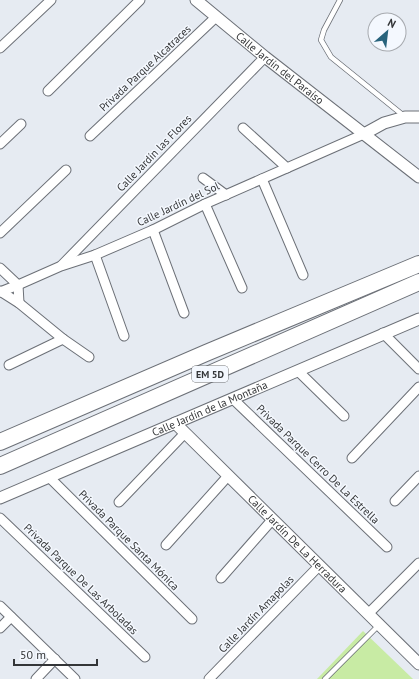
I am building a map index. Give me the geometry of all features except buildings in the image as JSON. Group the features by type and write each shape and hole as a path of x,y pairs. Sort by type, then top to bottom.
{"highway":[{"name":"EM 5D","path":"0,442 199,356 419,264"},
{"name":"EM 5D","path":"0,466 419,282"}],"street":[{"path":"0,48 51,0"},
{"path":"48,90 140,0"},
{"name":"Calle Jardín del Paraíso","path":"196,0 364,134"},
{"name":"Privada Parque Alcatraces","path":"90,136 216,17"},
{"name":"Calle Jardín las Flores","path":"61,266 265,56"},
{"path":"418,175 364,134 384,123 405,117 419,117"},
{"path":"0,144 21,124"},
{"path":"243,128 287,168"},
{"name":"Calle Jardín del Sol","path":"0,291 18,285 61,266 95,255 152,230 204,204 364,134"},
{"path":"0,233 66,170"},
{"path":"203,178 226,195"},
{"path":"262,179 303,274"},
{"path":"204,204 242,288"},
{"path":"152,230 184,313"},
{"path":"95,255 124,336"},
{"path":"0,268 18,285 20,303"},
{"path":"0,291 20,303 63,339 88,357"},
{"name":"Calle Jardín de la Montaña","path":"0,498 298,371 383,333 419,319"},
{"path":"383,333 419,369"},
{"path":"9,365 63,339"},
{"path":"298,371 344,416"},
{"path":"352,458 419,387"},
{"name":"Privada Parque Cerro De La Estrella","path":"233,399 386,547"},
{"name":"Calle Jardín De La Herradura","path":"175,423 378,625 417,659"},
{"path":"119,502 184,433"},
{"path":"166,545 228,476"},
{"path":"395,501 419,476"},
{"name":"Privada Parque Santa Mónica","path":"49,477 192,619"},
{"name":"Privada Parque De Las Arboladas","path":"0,518 145,657"},
{"path":"221,578 272,520"},
{"path":"368,614 419,563"},
{"name":"Calle Jardín Amapolas","path":"209,679 319,566"},
{"path":"0,606 75,679"},
{"path":"0,628 11,617"},
{"path":"36,679 55,659"}],"lane":[{"path":"340,0 324,30 321,40 330,58 405,117"},
{"path":"325,679 378,625"}],"green space":[{"path":"363,631 413,679 317,679"}]}
